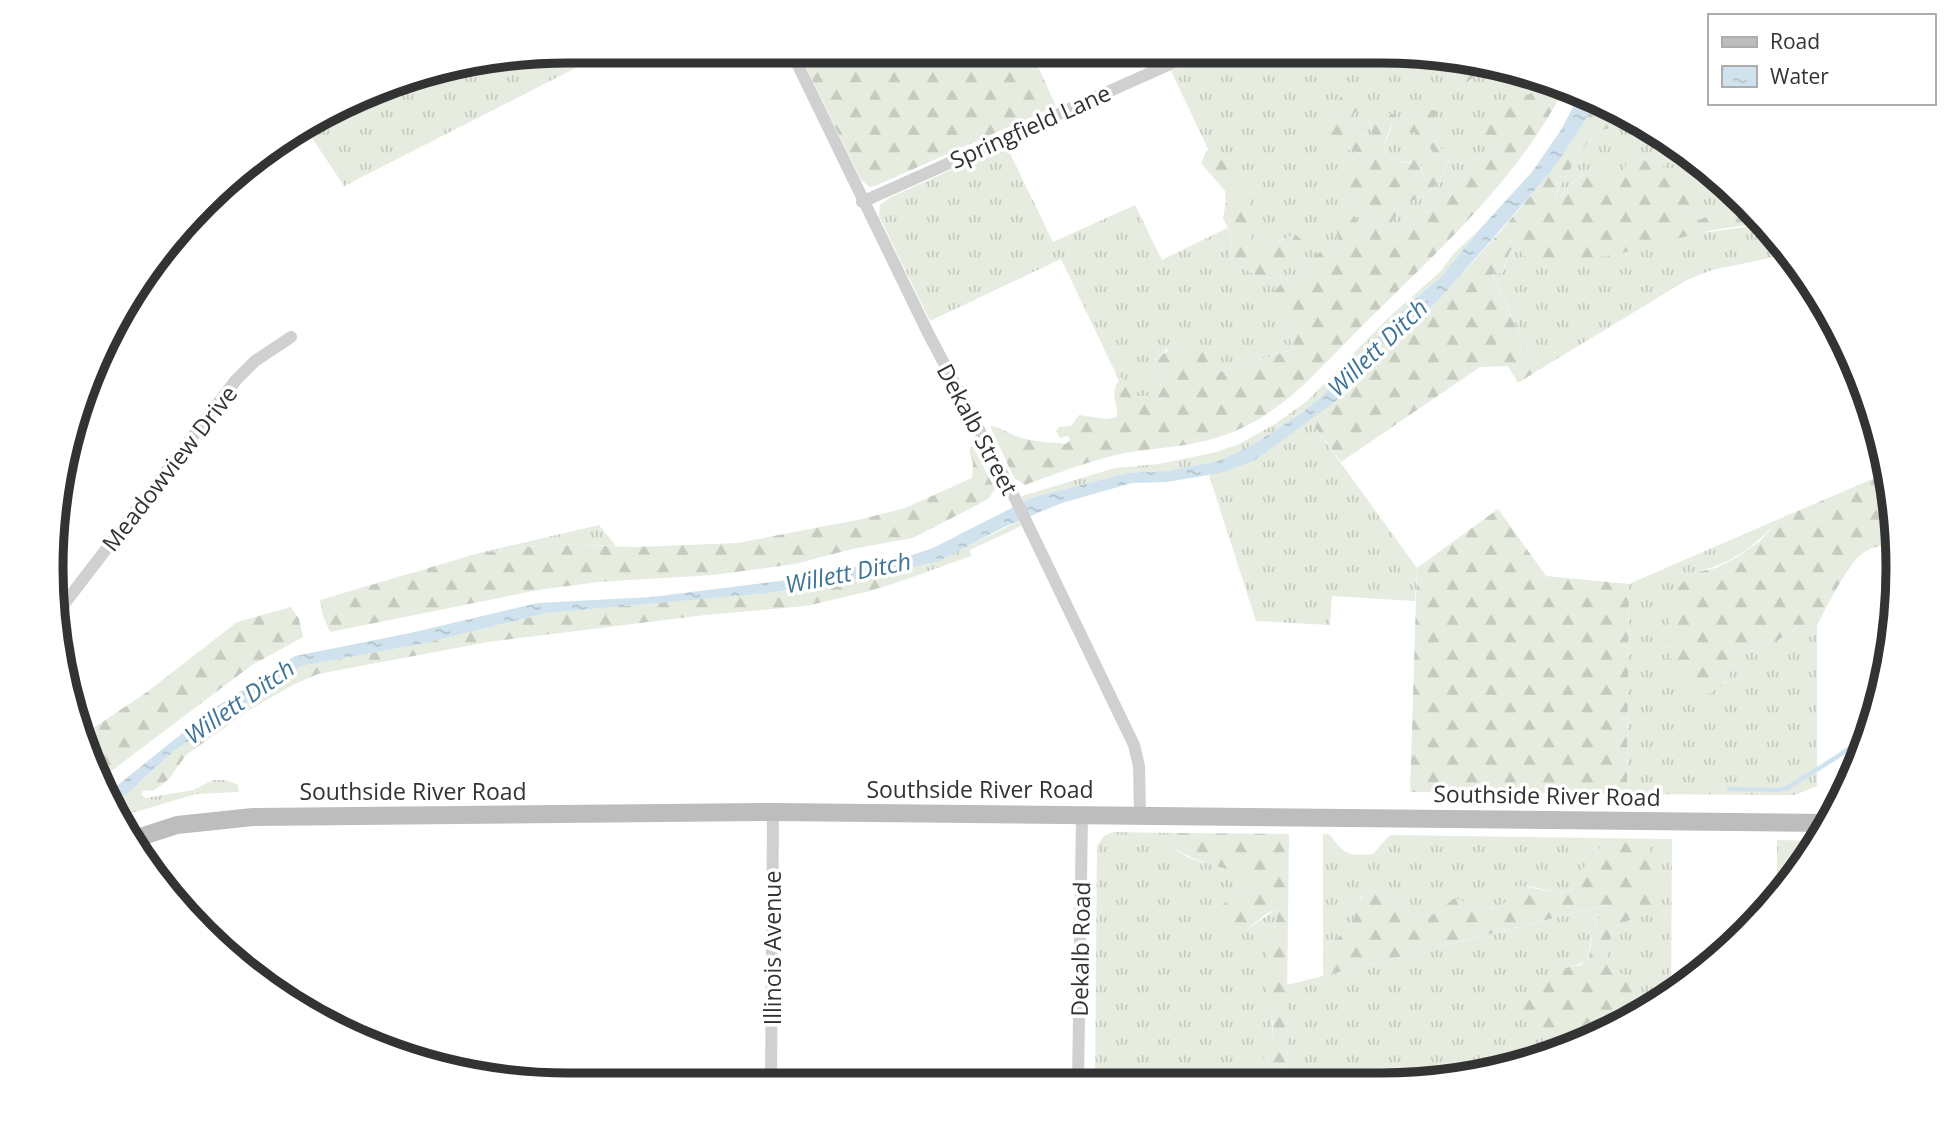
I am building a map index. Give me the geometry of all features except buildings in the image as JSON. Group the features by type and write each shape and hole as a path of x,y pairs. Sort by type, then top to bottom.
{"main road":[{"name":"Southside River Road","path":"143,840 177,825 253,817 773,812 1816,823"}],"street":[{"name":"Dekalb Street","path":"796,63 862,202 1014,498 1134,745 1139,766 1140,815"},
{"name":"Springfield Lane","path":"862,202 1172,63"},
{"name":"Meadowview Drive","path":"64,604 236,380 255,360 291,337"},
{"name":"Illinois Avenue","path":"771,1073 773,812"},
{"name":"Dekalb Road","path":"1079,1073 1082,814"}],"green space":[{"path":"585,63 344,186 310,134 345,115 406,90 469,73 535,64"},
{"path":"804,63 1036,63 1056,106 875,186 870,187 861,180"},
{"path":"1189,63 1405,64 1412,77 1414,91 1420,91 1426,73 1434,73 1425,65 1456,69 1455,71 1469,82 1479,73 1537,88 1522,98 1491,146 1490,157 1479,153 1455,187 1404,231 1390,226 1400,207 1426,194 1436,185 1451,158 1426,137 1433,125 1418,118 1405,120 1434,152 1429,159 1433,176 1428,182 1423,178 1417,159 1410,156 1413,162 1401,162 1384,152 1395,115 1384,113 1369,120 1373,137 1354,133 1347,128 1351,117 1358,110 1349,104 1341,119 1355,152 1366,154 1367,166 1349,197 1360,207 1368,225 1364,240 1354,231 1336,226 1340,254 1308,261 1304,274 1296,282 1280,277 1275,267 1284,238 1274,244 1268,240 1251,240 1253,221 1232,188 1216,147 1209,151 1171,71"},
{"path":"1405,64 1425,65 1435,73 1426,74 1420,91 1414,91 1412,77"},
{"path":"1456,69 1479,73 1468,82 1458,81"},
{"path":"1537,88 1560,96 1545,122 1499,185 1445,244 1320,369 1277,407 1244,427 1216,438 1119,454 1025,485 1014,478 990,426 1029,440 1066,444 1070,440 1068,436 1060,438 1056,431 1059,427 1071,426 1079,415 1107,419 1117,417 1114,393 1121,377 1133,396 1156,396 1161,391 1159,377 1154,372 1156,359 1173,348 1205,348 1216,373 1295,349 1288,336 1290,329 1268,298 1281,284 1275,279 1261,278 1230,260 1232,237 1223,218 1225,191 1201,163 1206,152 1216,147 1229,161 1239,179 1232,188 1248,196 1253,221 1251,240 1268,240 1274,244 1295,234 1305,243 1292,260 1275,267 1280,277 1296,282 1304,274 1308,261 1321,251 1340,254 1336,226 1346,207 1356,218 1355,231 1363,240 1368,225 1360,207 1349,197 1344,180 1367,166 1366,154 1339,148 1324,136 1326,124 1341,119 1344,114 1336,105 1341,96 1358,110 1351,117 1347,128 1355,133 1372,137 1368,108 1396,115 1386,138 1384,152 1397,160 1412,163 1410,156 1414,145 1423,178 1428,182 1432,176 1429,159 1434,152 1425,143 1415,141 1415,132 1405,133 1400,127 1405,120 1418,118 1425,110 1437,110 1426,137 1451,157 1436,185 1426,194 1400,207 1390,226 1404,231 1455,187 1479,153 1490,156 1491,146 1483,139 1487,116 1505,103 1532,93"},
{"path":"1591,109 1620,124 1594,136 1573,164 1554,200 1592,171 1623,173 1627,162 1640,159 1650,162 1656,159 1661,147 1673,156 1662,167 1681,171 1693,179 1697,192 1695,212 1699,220 1718,211 1736,209 1752,226 1710,231 1610,255 1575,260 1529,261 1516,246 1510,251 1502,273 1492,274 1537,371 1518,383 1508,366 1480,367 1341,462 1309,419 1336,401 1372,353 1438,301 1550,173"},
{"path":"1620,124 1661,147 1656,159 1650,162 1640,159 1623,173 1598,171 1586,174 1554,201 1566,176 1594,136"},
{"path":"1006,145 1053,242 1135,205 1162,260 1227,228 1232,237 1230,260 1261,278 1275,279 1282,285 1280,312 1290,330 1288,336 1295,349 1216,373 1167,349 1156,359 1154,372 1159,377 1161,391 1156,396 1133,396 1121,378 1119,380 1061,259 930,321 879,216 880,205 889,198"},
{"path":"1673,156 1736,209 1718,211 1699,220 1695,212 1697,192 1692,181 1662,167"},
{"path":"1752,226 1778,256 1712,270 1687,280 1537,371 1492,273 1503,272 1510,251 1517,245 1693,234"},
{"path":"1479,230 1442,276 1404,309 1322,396 1303,412 1251,446 1218,461 1167,471 1128,473 1033,497 1023,502 1022,496 1115,468 1159,464 1212,453 1237,445 1275,424 1306,402 1389,317 1441,271 1453,254"},
{"path":"1309,419 1417,568 1415,601 1332,596 1330,625 1256,621 1209,475 1254,461"},
{"path":"972,445 995,489 989,498 979,504 913,538 852,549 795,564 713,575 598,582 538,590 330,632 323,616 320,600 479,553 551,544 635,547 738,543 905,508 972,478 973,463 969,451"},
{"path":"1877,477 1885,545 1871,549 1857,558 1817,625 1799,626 1777,641 1746,653 1734,666 1723,685 1709,694 1695,697 1682,683 1670,655 1668,617 1677,589 1692,573 1716,568 1737,557 1760,541 1781,518"},
{"path":"1498,509 1546,576 1629,584 1627,794 1410,792 1417,568"},
{"path":"1781,518 1761,538 1730,560 1692,573 1723,685 1734,666 1746,653 1777,641 1799,626 1817,625 1817,786 1795,795 1627,794 1629,584"},
{"path":"1019,521 1021,526 970,550 971,556 904,580 906,572 902,569 939,560"},
{"path":"599,525 616,546 551,544 479,553"},
{"path":"902,569 906,572 904,580 806,606 705,615 488,642 318,674 254,707 228,725 186,755 169,779 153,791 140,790 139,784 174,751 301,666 421,644 547,613 816,588"},
{"path":"291,607 299,619 303,637 252,665 107,774 90,730 147,692 237,622"},
{"path":"213,780 226,780 238,785 239,792 196,794 128,814 120,799 139,784 143,792 141,794 146,798 193,790"},
{"path":"1113,832 1176,833 1172,844 1184,855 1241,871 1258,880 1253,890 1235,895 1245,931 1279,907 1268,951 1273,1043 1267,1058 1245,1073 1095,1073 1097,846 1104,836"},
{"path":"1176,833 1289,834 1286,1073 1245,1073 1252,1059 1267,1058 1271,1045 1273,1033 1266,967 1279,908 1266,914 1245,931 1216,925 1216,910 1235,895 1253,890 1258,880 1187,855 1172,844"},
{"path":"1323,834 1330,835 1348,853 1358,855 1373,854 1391,835 1672,839 1671,981 1639,1002 1642,995 1619,973 1609,969 1607,948 1615,927 1636,917 1608,842 1595,853 1571,890 1559,893 1528,886 1513,894 1503,905 1478,912 1471,905 1442,909 1432,915 1414,919 1407,908 1386,902 1377,889 1362,895 1350,926 1323,947"},
{"path":"1777,840 1806,841 1801,849 1777,881"},
{"path":"1608,842 1646,843 1659,868 1652,914 1636,917 1615,927 1607,948 1609,969 1636,979 1642,995 1639,1002 1574,1035 1565,1036 1528,1027 1521,1004 1530,983 1564,968 1581,965 1589,957 1593,932 1606,905 1323,976 1323,947 1349,927 1368,885 1377,889 1386,902 1407,908 1414,919 1432,915 1455,898 1471,905 1478,912 1506,901 1517,885 1559,893 1571,890 1589,858"},
{"path":"1607,905 1594,930 1586,960 1564,968 1565,1036 1571,1036 1512,1056 1447,1069 1414,1072 1286,1073 1287,985"}],"water":[{"name":"Willett Ditch","path":"1576,102 1591,109 1550,173 1438,301 1372,353 1336,401 1254,461 1220,473 1167,482 1132,483 1062,503 1004,527 939,561 847,581 768,593 547,613 421,644 301,666 174,751 120,799 114,788 210,711 295,656 538,603 651,597 822,576 933,548 1033,497 1128,473 1167,471 1218,461 1251,446 1303,412 1322,396 1404,309 1442,276 1479,230 1532,172 1561,130"}],"waterway":[{"path":"1729,789 1787,788 1854,744"}]}
